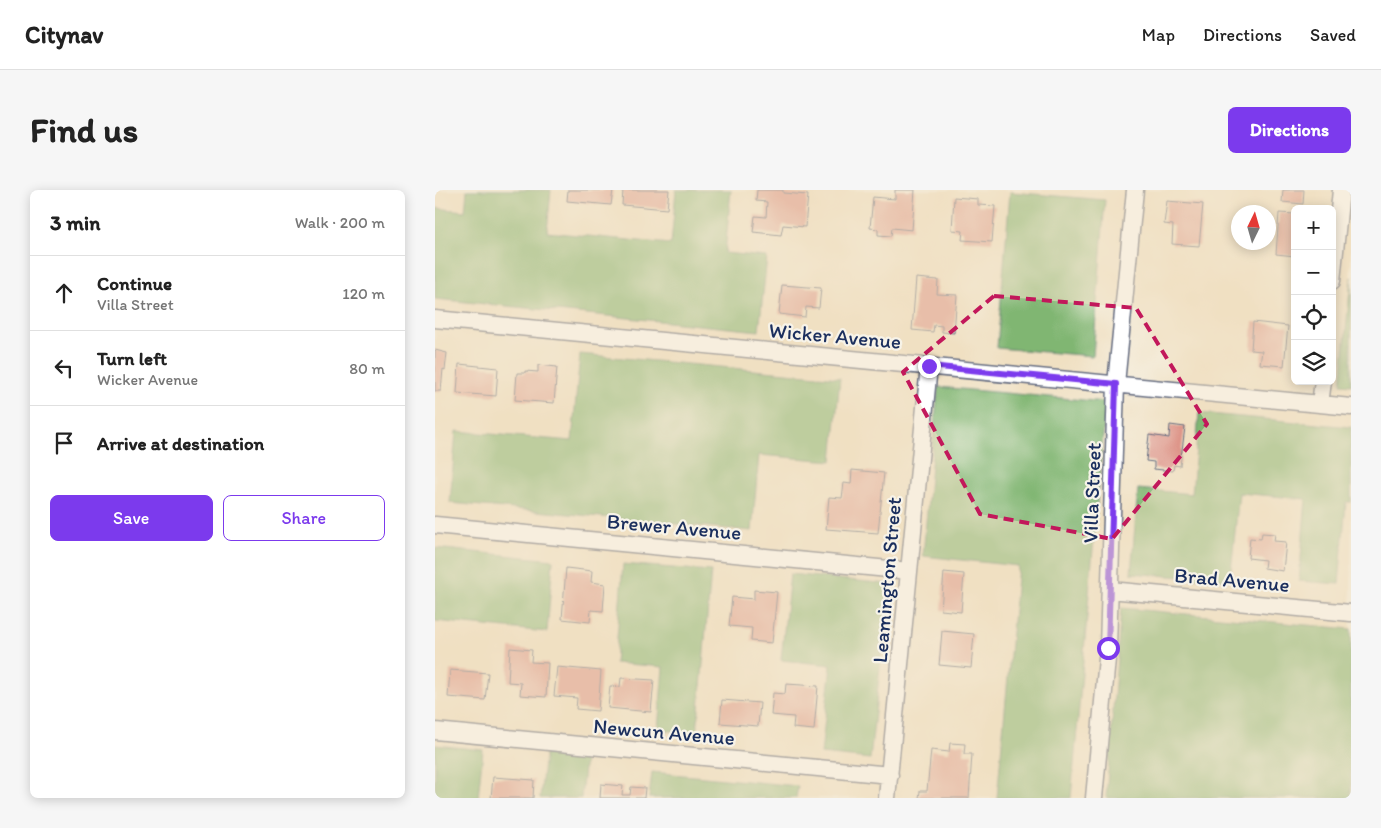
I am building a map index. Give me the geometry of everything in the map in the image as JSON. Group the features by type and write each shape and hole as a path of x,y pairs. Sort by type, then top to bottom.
{"street":[{"name":"Villa Street","path":"1094,798 1108,648 1116,384 1135,190"},
{"path":"1335,250 1341,190"},
{"name":"Wicker Avenue","path":"435,319 1351,406"},
{"name":"Leamington Street","path":"887,798 929,366"},
{"path":"1321,404 1323,385"},
{"name":"Brewer Avenue","path":"435,525 909,570"},
{"name":"Brad Avenue","path":"1110,590 1351,613"},
{"name":"Newcun Avenue","path":"435,731 890,775"}],"highlighted area":[{"path":"994,296 1136,308 1207,424 1112,539 980,514 903,372"}],"green space":[{"path":"467,190 551,190 547,232 671,244 676,190 731,190 725,253 767,257 759,331 435,299 435,208 465,211"},
{"path":"1010,192 1105,200 1093,356 997,348"},
{"path":"1351,277 1351,385 1341,384"},
{"path":"580,354 840,378 832,461 759,455 752,531 450,503 456,431 572,441"},
{"path":"938,387 1106,402 1071,798 997,798 1018,566 923,556"},
{"path":"1199,413 1351,427 1351,502 1346,502 1339,584 1299,581 1306,499 1239,493 1230,581 1131,573 1138,489 1192,494"},
{"path":"435,548 553,560 547,632 435,621"},
{"path":"623,564 711,571 697,733 658,730 663,667 615,663"},
{"path":"790,574 889,584 870,759 821,754 831,665 781,660"},
{"path":"1121,608 1351,629 1351,798 1106,798"},
{"path":"435,745 483,750 478,798 435,798"},
{"path":"545,754 585,758 581,798 540,798"},
{"path":"652,772 798,786 796,798 649,798"}],"building":[{"path":"568,190 613,190 611,205 567,201"},
{"path":"623,190 669,190 667,209 622,205"},
{"path":"757,190 783,190 783,193 808,195 805,227 783,225 781,235 753,232 755,216 766,217 767,202 756,201"},
{"path":"895,190 915,190 912,230 892,228 891,236 878,235 878,229 870,228 873,197 895,199"},
{"path":"1283,190 1304,190 1303,204 1282,202"},
{"path":"954,197 978,199 978,205 995,206 992,242 962,240 963,231 952,230"},
{"path":"1167,201 1203,204 1199,246 1172,244 1173,225 1164,224"},
{"path":"1279,213 1291,214 1291,256 1276,254"},
{"path":"916,278 938,280 937,294 957,295 954,333 942,332 942,326 934,325 933,332 912,330"},
{"path":"782,285 821,288 819,308 806,307 805,317 779,314"},
{"path":"1253,322 1288,326 1284,366 1260,364 1262,351 1251,350"},
{"path":"435,350 447,353 441,391 435,391"},
{"path":"459,364 498,368 496,396 457,393"},
{"path":"538,365 557,367 554,403 515,400 517,373 525,373 525,371 538,372"},
{"path":"1170,425 1185,427 1180,466 1174,465 1173,471 1154,469 1154,462 1146,461 1149,435 1169,438"},
{"path":"852,470 884,473 878,533 826,529 829,497 842,498 844,483 851,484"},
{"path":"1262,533 1275,534 1274,541 1286,542 1283,571 1264,568 1265,560 1248,558 1250,538 1261,539"},
{"path":"566,568 592,571 591,582 605,584 603,611 591,610 590,622 562,619"},
{"path":"944,572 964,574 961,612 941,610"},
{"path":"754,590 777,592 772,643 751,641 752,628 729,626 732,597 754,599"},
{"path":"942,631 974,634 971,668 939,665"},
{"path":"510,648 532,650 531,662 548,663 546,697 520,695 521,683 508,682"},
{"path":"557,667 601,671 598,711 576,709 577,698 554,696"},
{"path":"450,670 488,673 485,700 448,697"},
{"path":"621,678 654,680 651,712 608,708 610,686 620,687"},
{"path":"786,684 818,686 814,730 793,728 794,717 771,715 773,693 785,694"},
{"path":"722,700 760,703 758,726 720,723"},
{"path":"950,743 965,744 964,754 972,754 969,798 919,798 920,791 927,791 931,750 949,752"},
{"path":"493,777 534,780 533,798 491,798"},
{"path":"601,784 623,786 622,795 630,795 631,787 645,788 644,798 600,798"}],"route":[{"path":"929,366 1116,384 1108,648"}]}
